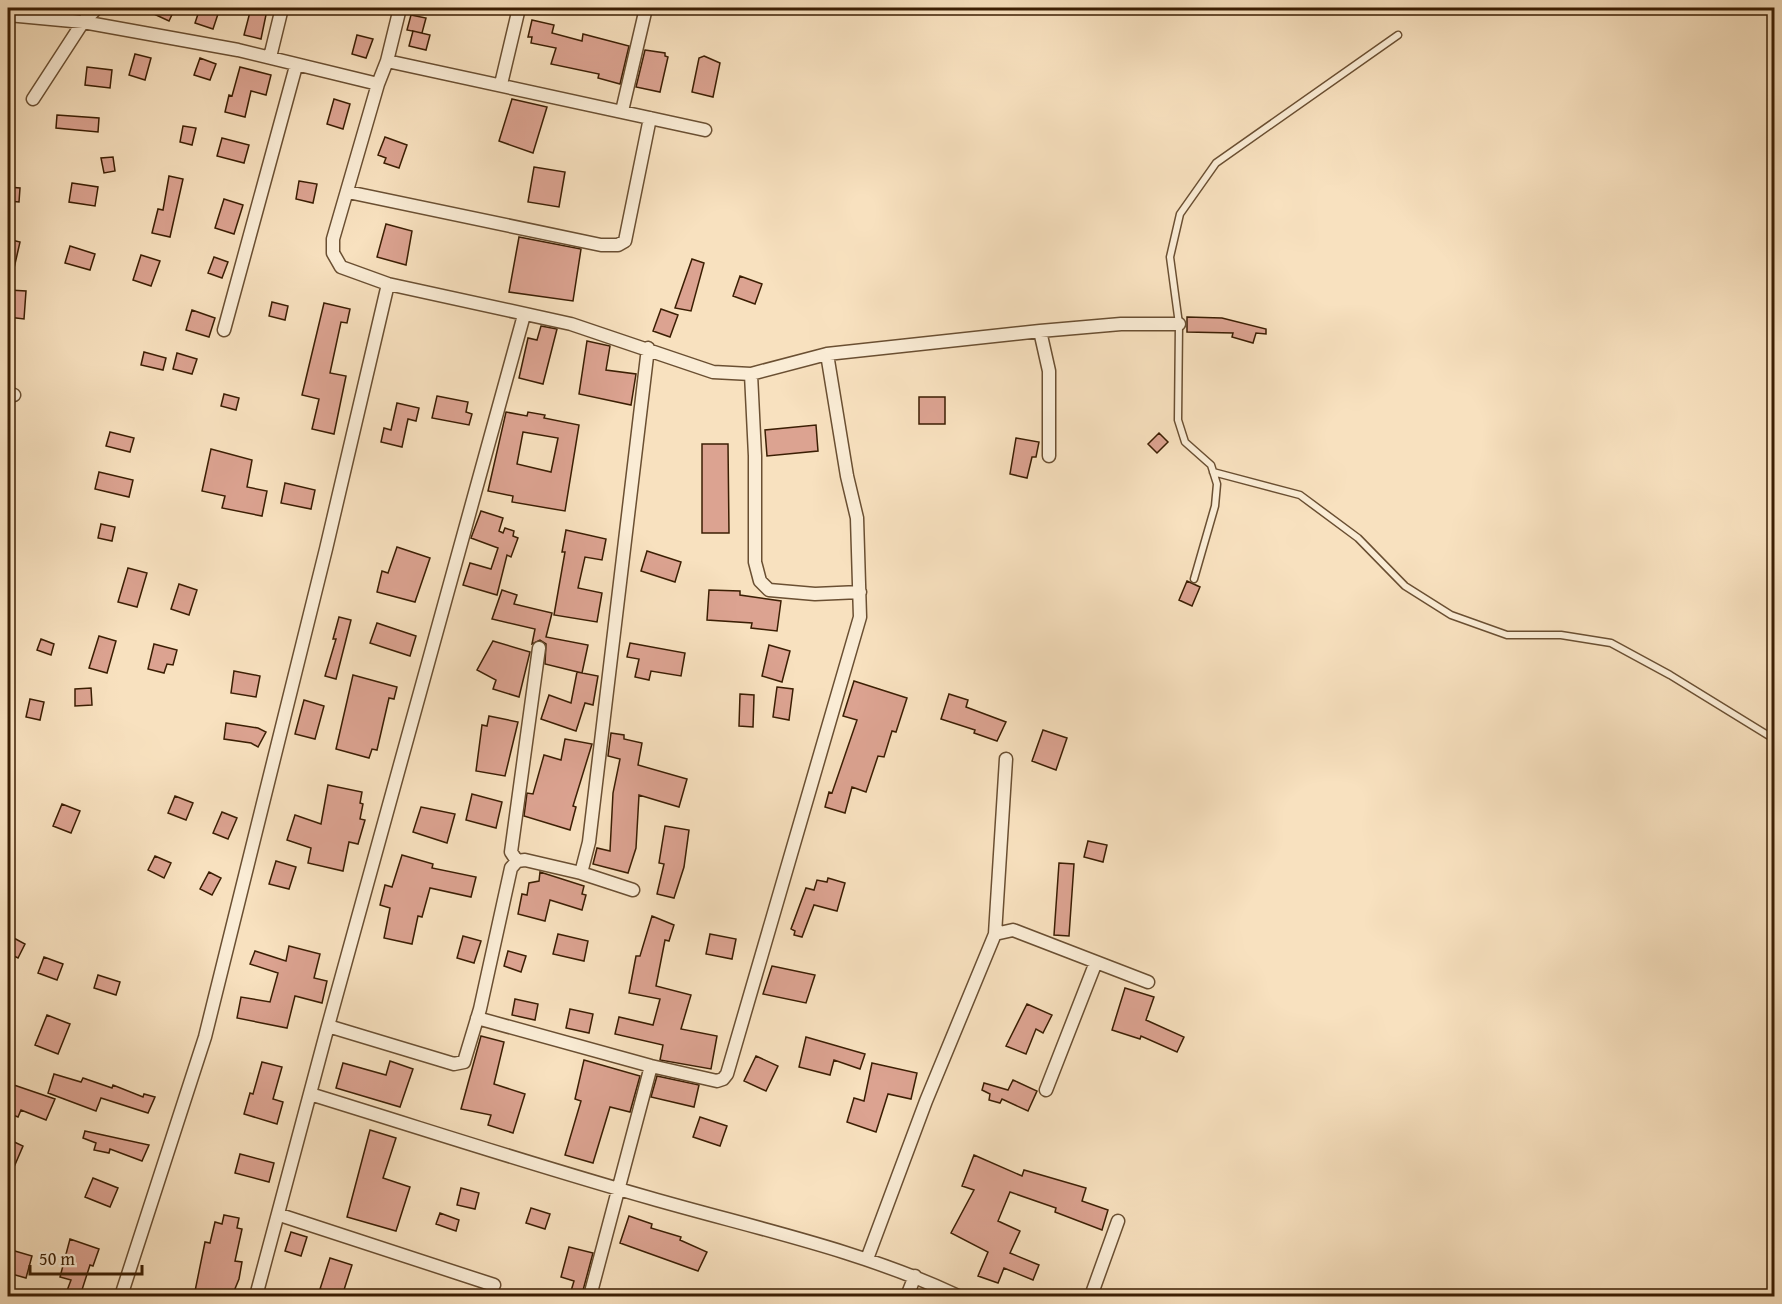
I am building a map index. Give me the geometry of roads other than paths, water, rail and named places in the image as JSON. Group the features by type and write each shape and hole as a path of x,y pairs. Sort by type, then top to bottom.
{"street":[{"path":"33,99 83,22 98,8"},
{"path":"270,57 282,8"},
{"path":"400,8 387,61 378,84 333,239 333,253 341,267 388,284 571,324 648,348 713,372 751,374 827,354 1040,331 1121,324 1179,324"},
{"path":"501,84 519,8"},
{"path":"622,111 646,8"},
{"path":"8,15 83,22 270,57 296,66 378,84"},
{"path":"387,61 705,130"},
{"path":"224,330 296,66"},
{"path":"348,192 601,245 618,245 625,241 650,118"},
{"path":"121,1296 205,1037 326,549 388,284"},
{"path":"256,1296 280,1215 328,1026 524,315"},
{"path":"1040,331 1049,371 1049,456"},
{"path":"581,873 589,842 648,348"},
{"path":"477,1018 651,1066 717,1081 723,1079 727,1074 860,617 857,518 847,476 827,354"},
{"path":"751,374 755,456 755,562 760,581 770,590 814,594 860,592"},
{"path":"517,861 511,852 539,648"},
{"path":"867,1259 926,1101 995,934 1006,759"},
{"path":"328,1026 454,1064 464,1062 477,1018 511,868 517,861 525,860 581,873 633,890"},
{"path":"995,934 1013,930 1148,982"},
{"path":"1046,1089 1096,962"},
{"path":"590,1296 651,1066"},
{"path":"310,1094 618,1189 867,1259 915,1276 958,1296"},
{"path":"280,1215 494,1285"},
{"path":"1091,1296 1118,1221"},
{"path":"907,1296 915,1276"}],"lane":[{"path":"1194,579 1215,506 1217,484 1211,465 1185,442 1178,420 1179,324 1170,257 1180,214 1216,163 1398,35"},
{"path":"1213,472 1300,495 1358,538 1405,586 1451,615 1507,635 1561,635 1611,643 1670,675 1774,739"}]}
